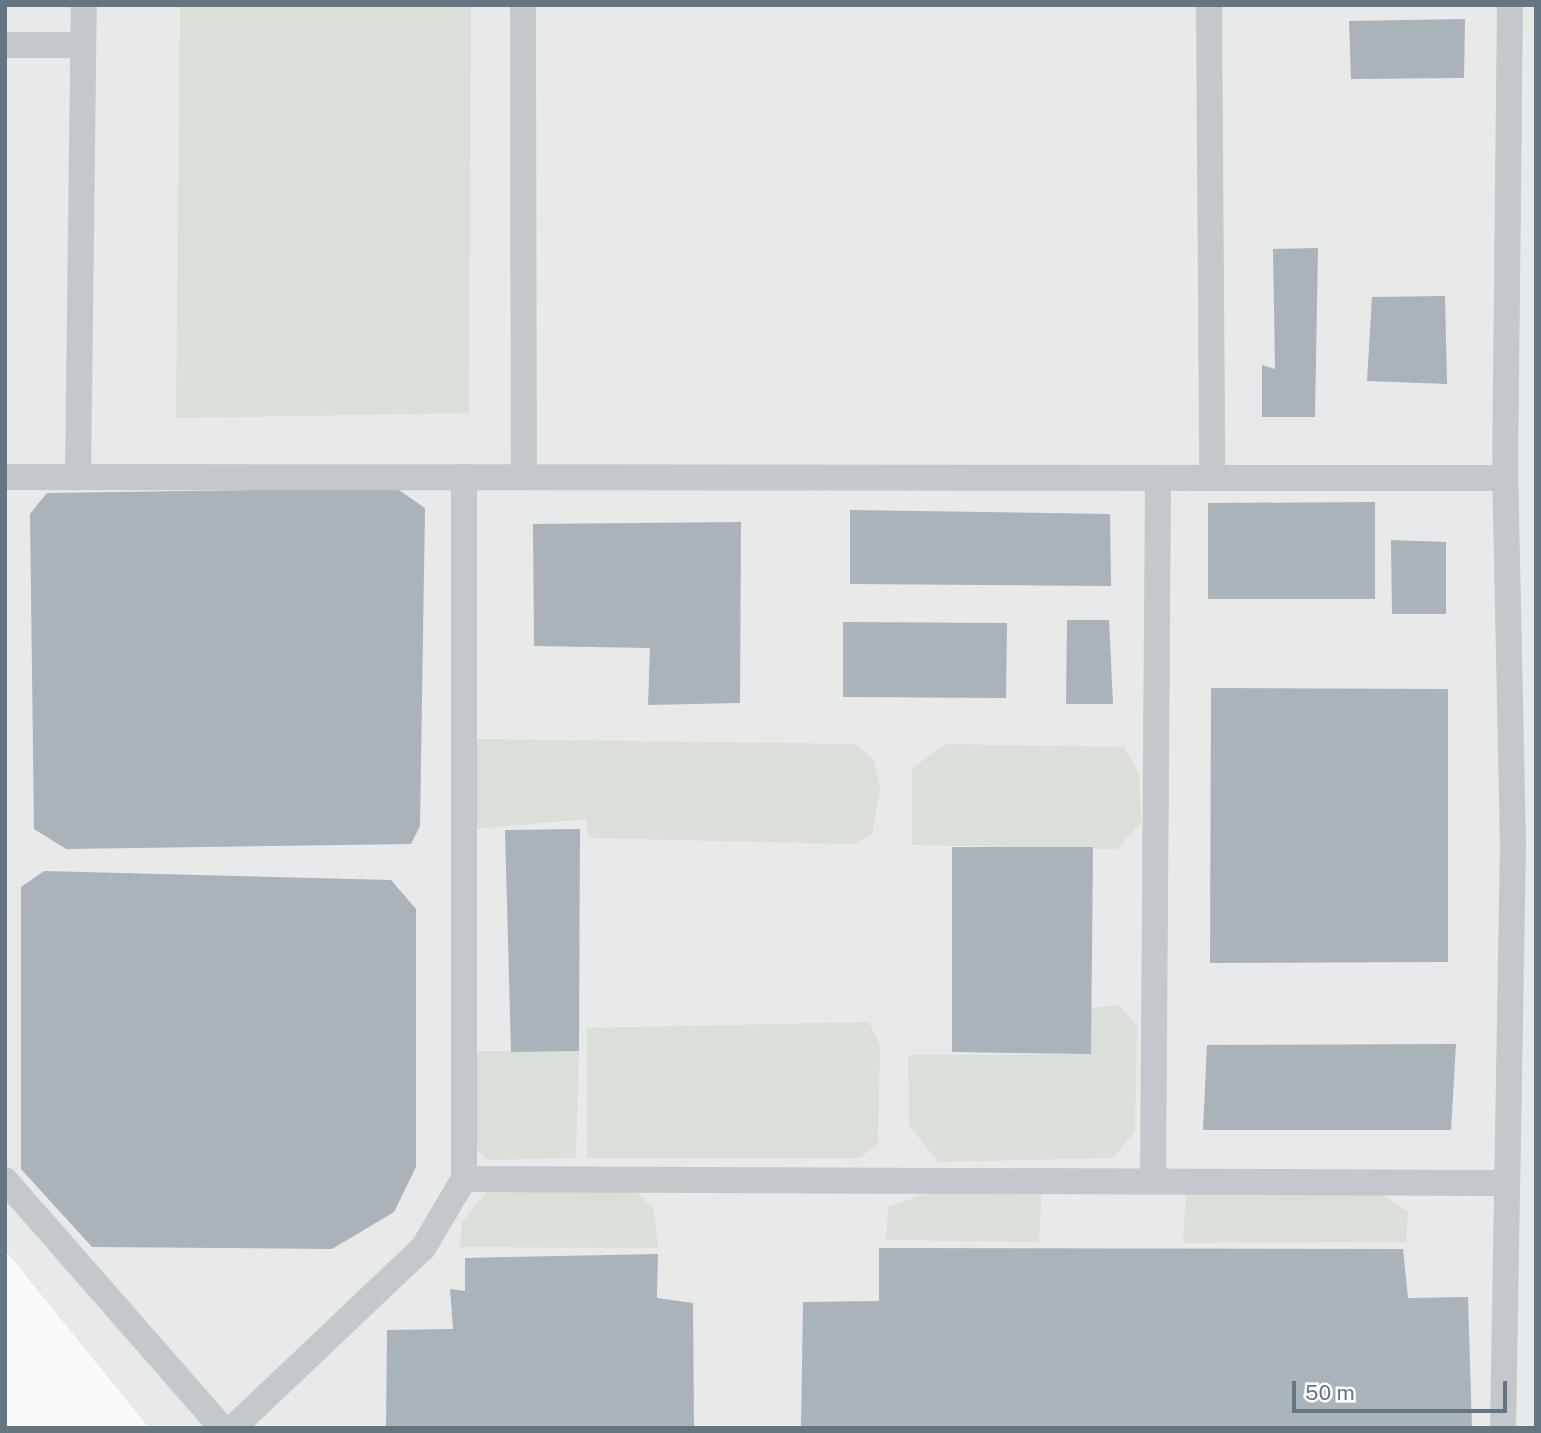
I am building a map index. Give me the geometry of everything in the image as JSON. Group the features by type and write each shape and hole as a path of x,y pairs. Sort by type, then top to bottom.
{"street":[{"path":"78,477 84,5"},
{"path":"523,5 524,477"},
{"path":"1209,5 1212,478"},
{"path":"1503,1428 1503,1183 1513,846 1505,478 1510,5"},
{"path":"5,45 82,45"},
{"path":"5,496 5,477 1505,478"},
{"path":"233,1428 423,1248 464,1179 464,477"},
{"path":"1153,1181 1158,478"},
{"path":"464,1179 1503,1183"},
{"path":"5,1180 222,1428"}],"shaded area":[{"path":"5,5 1536,5 1536,1428 149,1428 5,1250"},
{"path":"180,5 471,5 469,413 176,418"},
{"path":"476,739 855,744 874,760 880,790 872,835 853,844 589,838 586,819 464,830"},
{"path":"947,744 1124,747 1139,774 1141,822 1117,849 912,845 912,768"},
{"path":"1119,1005 1137,1026 1135,1131 1113,1158 938,1162 909,1125 908,1055 1090,1054 1091,1008"},
{"path":"869,1022 880,1045 878,1143 860,1158 587,1158 587,1028"},
{"path":"464,1051 579,1051 576,1158 488,1160 464,1140"},
{"path":"1042,1184 1039,1242 886,1240 888,1207 950,1185"},
{"path":"489,1189 634,1190 654,1209 658,1248 460,1247 462,1222"},
{"path":"1186,1194 1382,1195 1408,1212 1406,1242 1183,1243"}],"building":[{"path":"1465,19 1464,78 1351,79 1349,21"},
{"path":"1318,248 1315,417 1262,417 1262,365 1275,369 1273,249"},
{"path":"1445,296 1447,384 1367,381 1372,297"},
{"path":"396,488 425,508 420,826 411,844 66,849 34,829 30,514 47,493"},
{"path":"1375,502 1375,599 1208,599 1208,503"},
{"path":"850,510 1110,514 1111,586 850,584"},
{"path":"741,522 740,703 648,705 650,648 534,646 533,524"},
{"path":"1391,540 1446,542 1446,614 1392,614"},
{"path":"1067,620 1109,620 1113,704 1066,704"},
{"path":"843,622 1007,623 1006,698 843,697"},
{"path":"1211,688 1448,689 1448,962 1210,963"},
{"path":"580,829 579,1051 511,1052 505,830"},
{"path":"952,847 1093,847 1091,1054 952,1052"},
{"path":"44,871 391,880 416,909 416,1167 394,1212 332,1249 92,1247 21,1169 21,887"},
{"path":"1456,1044 1451,1130 1203,1130 1207,1045"},
{"path":"879,1248 1403,1249 1408,1298 1468,1297 1472,1428 801,1428 803,1302 879,1301"},
{"path":"658,1254 657,1298 693,1303 694,1428 386,1428 387,1330 453,1329 450,1289 465,1291 465,1258"}]}
